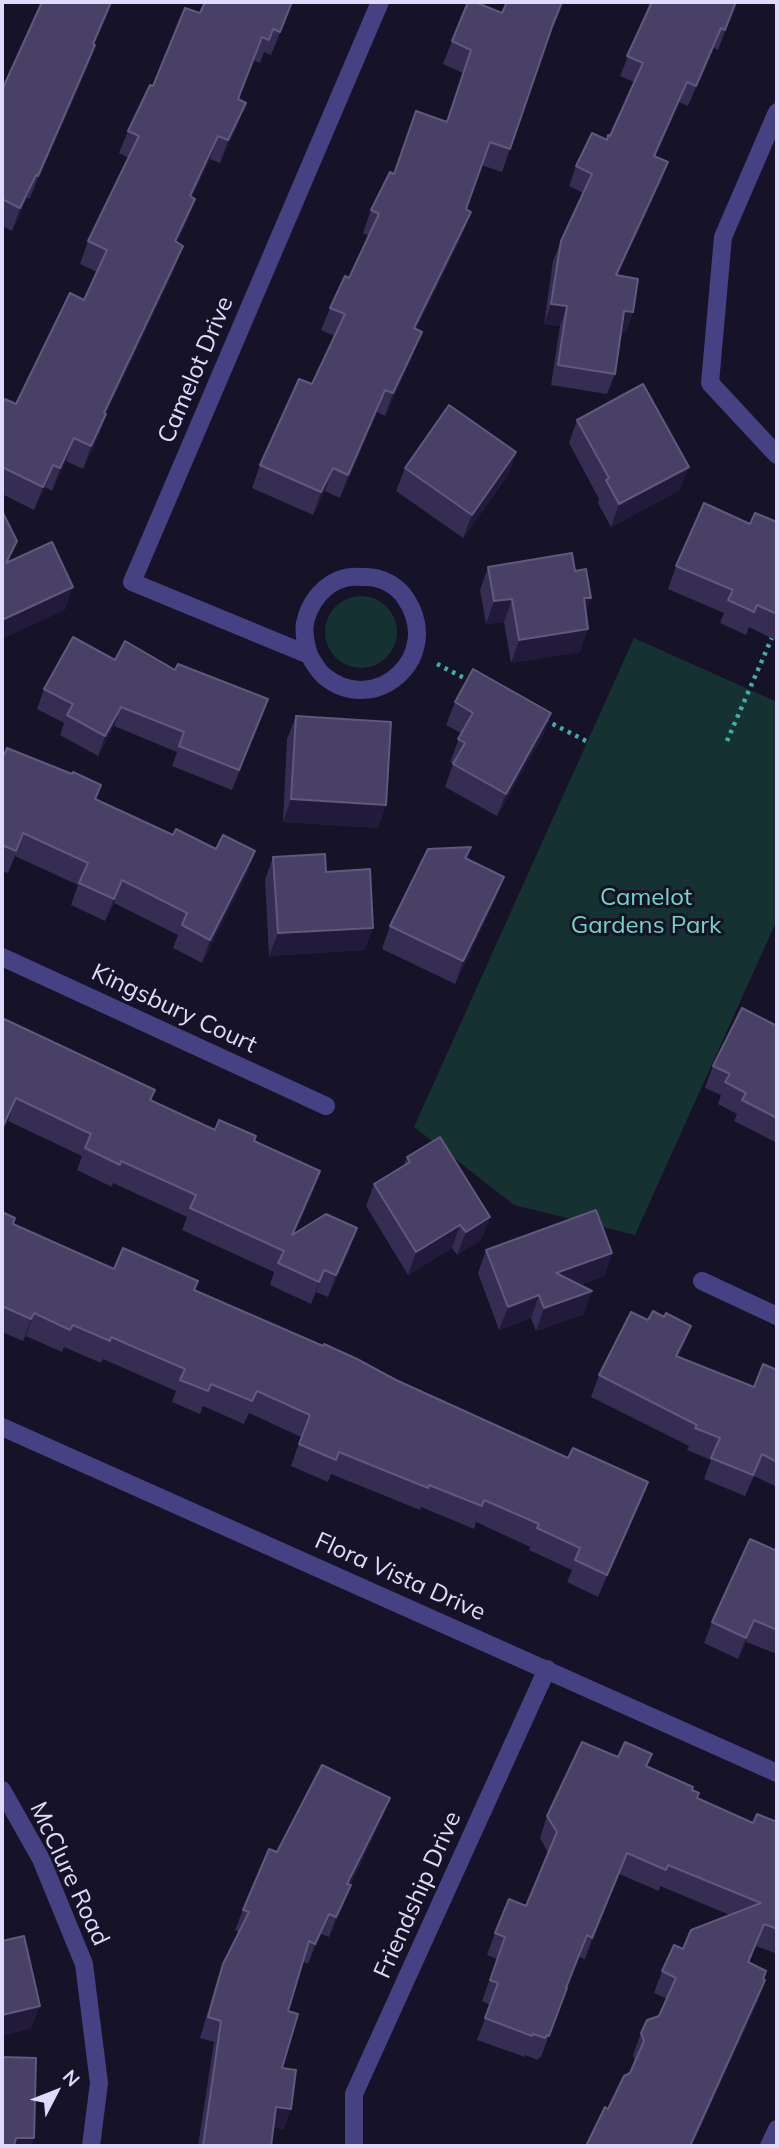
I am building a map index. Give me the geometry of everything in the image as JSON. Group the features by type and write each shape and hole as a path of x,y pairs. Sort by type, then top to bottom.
{"street":[{"name":"Camelot Drive","path":"380,2 132,582 309,655 323,676 340,686 363,690 382,686 400,675 416,649"},
{"path":"777,113 723,237 710,383 777,455"},
{"path":"309,655 304,636 305,623 314,599 328,585 346,577 373,577 391,584 402,593 413,610 418,629 416,649"},
{"name":"Kingsbury Court","path":"2,957 326,1105"},
{"path":"702,1281 777,1316"},
{"name":"Flora Vista Drive","path":"2,1427 777,1773"},
{"name":"Friendship Drive","path":"354,2146 354,2094 547,1669"},
{"name":"McClure Road","path":"2,1790 41,1859 84,1964 99,2083 91,2146"},
{"path":"769,2146 777,2129"}],"path":[{"path":"727,741 777,626"},
{"path":"416,649 427,658 474,683"},
{"path":"543,719 590,743"}],"green space":[{"path":"361,596 381,602 391,612 397,632 391,652 381,662 361,668 341,662 331,652 325,632 331,612 341,602"},
{"name":"Camelot Gardens Park","path":"634,638 777,702 777,920 635,1235 514,1205 414,1127"}],"building":[{"path":"42,2 111,2 38,176 36,175 20,208 2,199 2,90"},
{"path":"205,2 292,2 280,32 273,29 269,40 262,37 238,99 246,103 228,140 218,136 190,196 195,199 175,241 183,246 91,446 74,438 60,468 53,465 43,487 2,467 2,405 5,399 16,404 70,293 84,300 107,250 88,241 139,136 128,131 150,85 153,86 185,8 200,13"},
{"path":"468,2 475,2 502,13 507,2 562,2 510,149 490,142 466,209 471,212 414,328 422,332 393,393 385,390 348,475 333,468 321,492 260,465 299,379 312,384 345,314 330,308 345,276 349,278 379,214 371,210 390,172 394,174 416,111 447,122 471,50 452,41"},
{"path":"652,2 736,2 725,30 721,28 696,86 687,82 654,156 668,162 616,275 638,279 633,312 624,311 615,374 558,365 567,306 551,304 561,241 592,174 576,166 592,133 607,140 608,135 610,136 643,63 627,56"},
{"path":"643,384 689,467 619,504 606,480 609,478 577,420"},
{"path":"449,405 516,452 472,515 405,468"},
{"path":"704,503 750,524 755,513 777,522 777,614 757,605 754,612 728,600 733,590 676,566"},
{"path":"2,513 17,541 6,563 52,542 73,587 2,620"},
{"path":"572,553 575,571 586,569 591,598 584,598 588,629 519,640 512,599 494,601 488,567"},
{"path":"73,637 115,660 125,641 175,670 178,664 268,699 239,770 179,746 184,732 121,707 105,736 67,715 73,704 44,689"},
{"path":"473,669 551,713 506,794 453,764 465,743 458,739 473,713 455,702"},
{"path":"296,716 391,722 386,805 291,799"},
{"path":"7,748 101,785 95,799 173,835 176,829 216,849 223,835 255,851 210,940 182,925 187,913 122,880 114,899 79,883 88,863 23,833 16,851 2,845 2,754 4,755"},
{"path":"471,847 465,858 504,877 463,961 390,926 428,849"},
{"path":"325,854 326,872 370,869 373,928 278,933 273,857"},
{"path":"742,1008 775,1025 777,1022 777,1118 742,1100 746,1093 725,1082 730,1074 713,1066"},
{"path":"2,1018 155,1090 150,1100 215,1130 219,1120 256,1136 254,1141 320,1171 292,1235 326,1214 357,1228 336,1275 324,1270 319,1282 278,1263 284,1251 190,1208 196,1195 85,1148 91,1134 16,1098 2,1126"},
{"path":"440,1137 490,1217 466,1232 460,1225 416,1252 374,1184 410,1162 407,1157"},
{"path":"596,1210 612,1253 556,1273 592,1291 544,1308 539,1295 508,1307 486,1250"},
{"path":"2,1212 15,1218 13,1224 114,1269 123,1248 198,1281 194,1290 323,1346 324,1344 396,1380 568,1458 573,1448 648,1482 607,1575 575,1560 580,1548 537,1528 539,1524 484,1500 482,1506 429,1485 428,1488 339,1452 336,1460 299,1444 310,1415 257,1391 252,1401 211,1384 208,1391 180,1380 185,1369 111,1337 110,1341 73,1325 70,1330 34,1313 31,1319 2,1306"},
{"path":"653,1311 664,1317 666,1313 691,1326 676,1356 754,1387 763,1364 777,1370 777,1462 762,1454 753,1475 711,1458 720,1438 695,1428 697,1425 599,1375 631,1312 648,1320"},
{"path":"750,1539 777,1551 777,1630 754,1620 746,1638 712,1622"},
{"path":"582,1742 618,1757 625,1742 652,1754 646,1766 693,1787 692,1790 699,1793 697,1798 753,1823 757,1814 777,1822 777,1929 764,1924 748,1962 766,1971 765,1980 690,2146 586,2146 605,2107 608,2109 624,2076 630,2073 644,2041 641,2033 647,2020 659,2016 676,1978 662,1971 674,1945 683,1949 691,1930 761,1903 668,1865 666,1870 627,1853 592,1938 587,1935 549,2036 532,2036 485,2018 498,1983 490,1980 505,1937 495,1933 509,1899 526,1906 557,1832 547,1816"},
{"path":"322,1765 390,1798 347,1884 351,1885 336,1917 329,1914 315,1944 309,1941 288,2011 298,2014 282,2068 296,2070 291,2109 276,2107 271,2146 203,2146 221,2021 208,2017 223,1964 249,1912 243,1910 269,1849 277,1852"},
{"path":"24,1936 40,2006 2,2015 2,1941"},
{"path":"2,2057 36,2058 34,2138 16,2138 14,2146 2,2146"}]}
